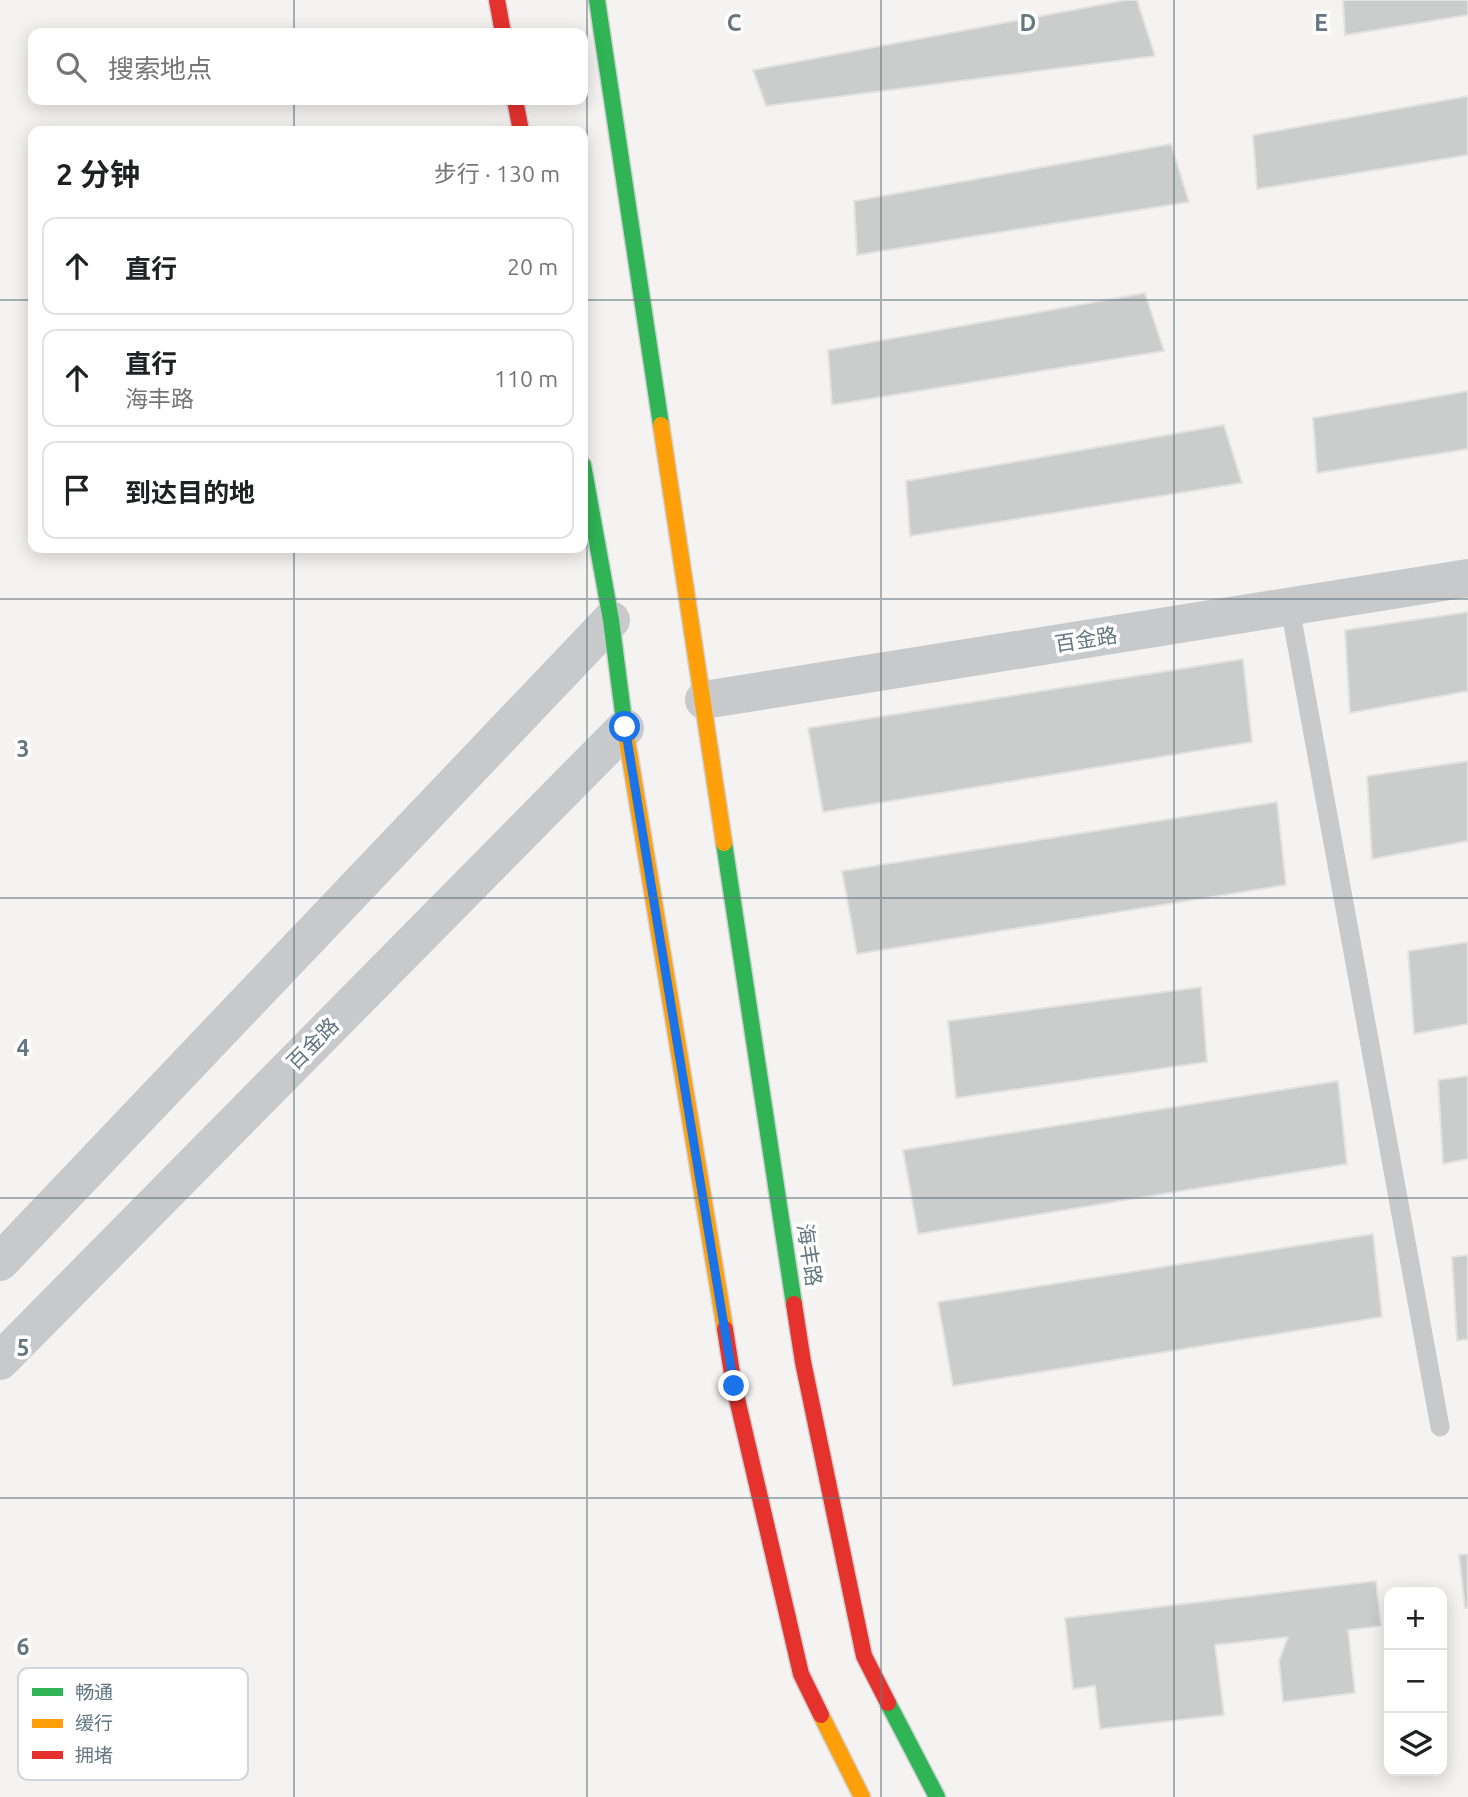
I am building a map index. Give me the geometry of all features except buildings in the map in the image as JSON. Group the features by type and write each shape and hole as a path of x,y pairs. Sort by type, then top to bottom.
{"main road":[{"path":"497,0 502,28"},
{"name":"海丰路","path":"597,0 803,1362 864,1656 937,1797"},
{"path":"516,105 520,126"},
{"path":"588,493 737,1399 801,1674 862,1797"}],"street":[{"name":"百金路","path":"704,700 1468,578"},
{"path":"0,1262 611,620"},
{"name":"百金路","path":"0,1361 625,727"}],"lane":[{"path":"1290,608 1440,1426"}],"traffic: fast":[{"path":"597,0 661,425"},
{"path":"588,493 611,620 625,728"},
{"path":"724,843 794,1304"},
{"path":"888,1703 937,1797"}],"traffic: slow":[{"path":"661,425 724,843"},
{"path":"625,728 725,1329"},
{"path":"821,1715 862,1797"}],"traffic: jam":[{"path":"497,0 502,28"},
{"path":"516,105 520,126"},
{"path":"794,1304 803,1362 864,1656 888,1703"},
{"path":"725,1329 734,1386 801,1674 821,1715"}],"route":[{"path":"625,727 734,1386"}]}
